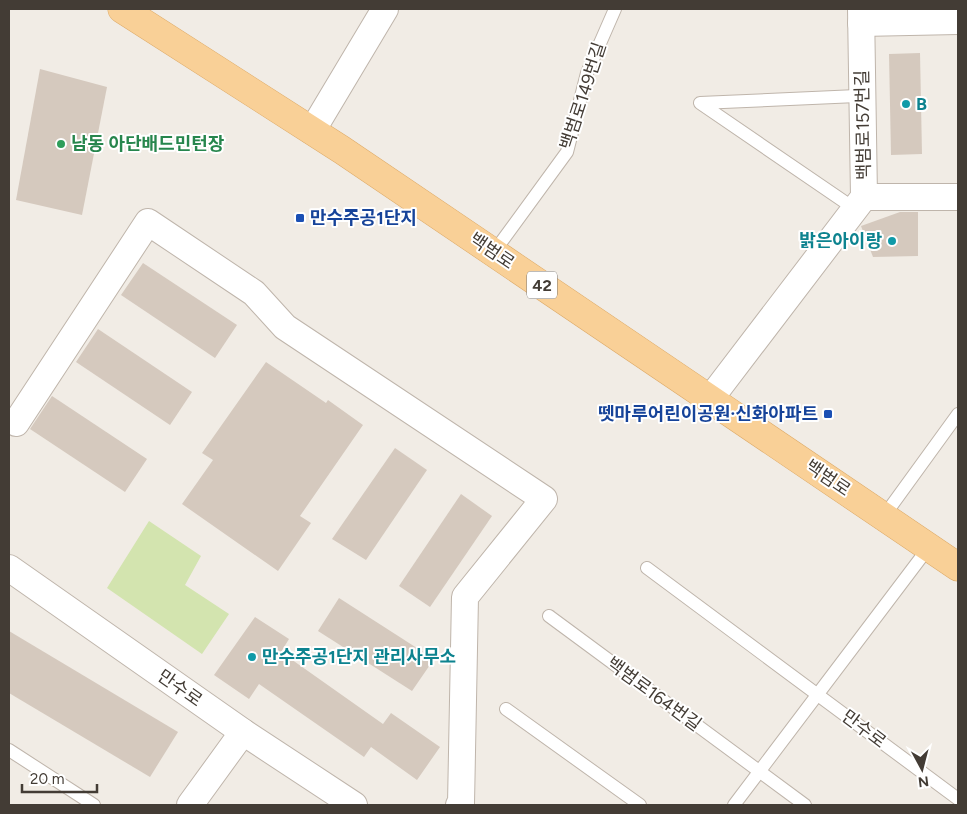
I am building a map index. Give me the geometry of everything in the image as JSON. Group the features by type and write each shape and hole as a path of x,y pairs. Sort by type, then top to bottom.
{"main road":[{"name":"백범로","path":"122,9 312,131 494,252 958,567"}],"street":[{"path":"312,131 385,9"},
{"path":"861,16 958,21"},
{"name":"백범로157번길","path":"859,203 862,90 861,16"},
{"path":"710,399 859,203 958,196"},
{"path":"16,424 148,222 254,293 285,327 544,499 465,597 461,804 459,805"},
{"name":"만수로","path":"9,568 243,732 354,805"},
{"path":"190,805 243,732"}],"lane":[{"name":"백범로149번길","path":"494,252 568,152 588,73 615,9"},
{"path":"859,203 700,104 857,96 862,90"},
{"path":"884,516 958,414"},
{"path":"734,805 929,547"},
{"path":"647,568 818,694"},
{"name":"백범로164번길","path":"549,616 760,772"},
{"name":"만수로","path":"818,694 958,799"},
{"path":"506,709 640,805"},
{"path":"9,750 94,805"},
{"path":"760,772 805,805"}],"green space":[{"path":"149,521 201,556 185,585 229,614 202,654 107,588"}],"building":[{"name":"B","path":"920,53 922,154 891,155 889,54"},
{"name":"남동 아단배드민턴장","path":"40,69 107,87 82,215 16,200"},
{"name":"밝은아이랑","path":"900,212 918,212 918,256 873,257 861,226"},
{"path":"143,263 237,325 215,358 121,295"},
{"path":"98,329 192,392 170,425 76,362"},
{"path":"266,362 326,403 328,400 363,425 300,516 311,523 278,571 182,504 213,460 202,453"},
{"path":"52,396 147,459 125,492 30,429"},
{"path":"395,448 427,470 366,560 332,539"},
{"path":"461,494 492,516 430,607 399,586"},
{"path":"339,598 434,659 412,691 318,631"},
{"path":"255,617 289,639 281,652 383,724 391,713 440,747 417,780 371,747 364,757 259,684 249,699 214,675"},
{"path":"9,631 178,732 150,777 9,693"}],"place":[{"name":"B","path":"906,104"},
{"name":"남동 아단배드민턴장","path":"61,144"},
{"name":"만수주공1단지","path":"300,218"},
{"name":"밝은아이랑","path":"892,241"},
{"name":"뗏마루어린이공원·신화아파트","path":"828,414"},
{"name":"만수주공1단지 관리사무소","path":"252,657"}]}
